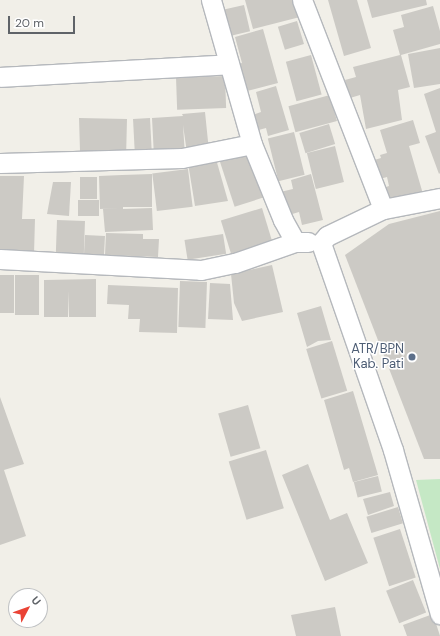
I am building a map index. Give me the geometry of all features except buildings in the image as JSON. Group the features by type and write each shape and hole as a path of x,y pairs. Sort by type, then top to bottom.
{"street":[{"path":"211,0 252,144 283,220 295,242"},
{"path":"302,0 382,209"},
{"path":"0,77 229,64"},
{"path":"0,163 182,158 252,144"},
{"path":"321,243 327,236 382,209 440,198"},
{"path":"0,259 201,270 234,263 295,242 321,243"},
{"path":"321,243 393,450 440,614"}],"green space":[{"path":"440,479 440,569 416,480"}],"place":[{"name":"ATR/BPN Kab. Pati","path":"412,357"}]}
